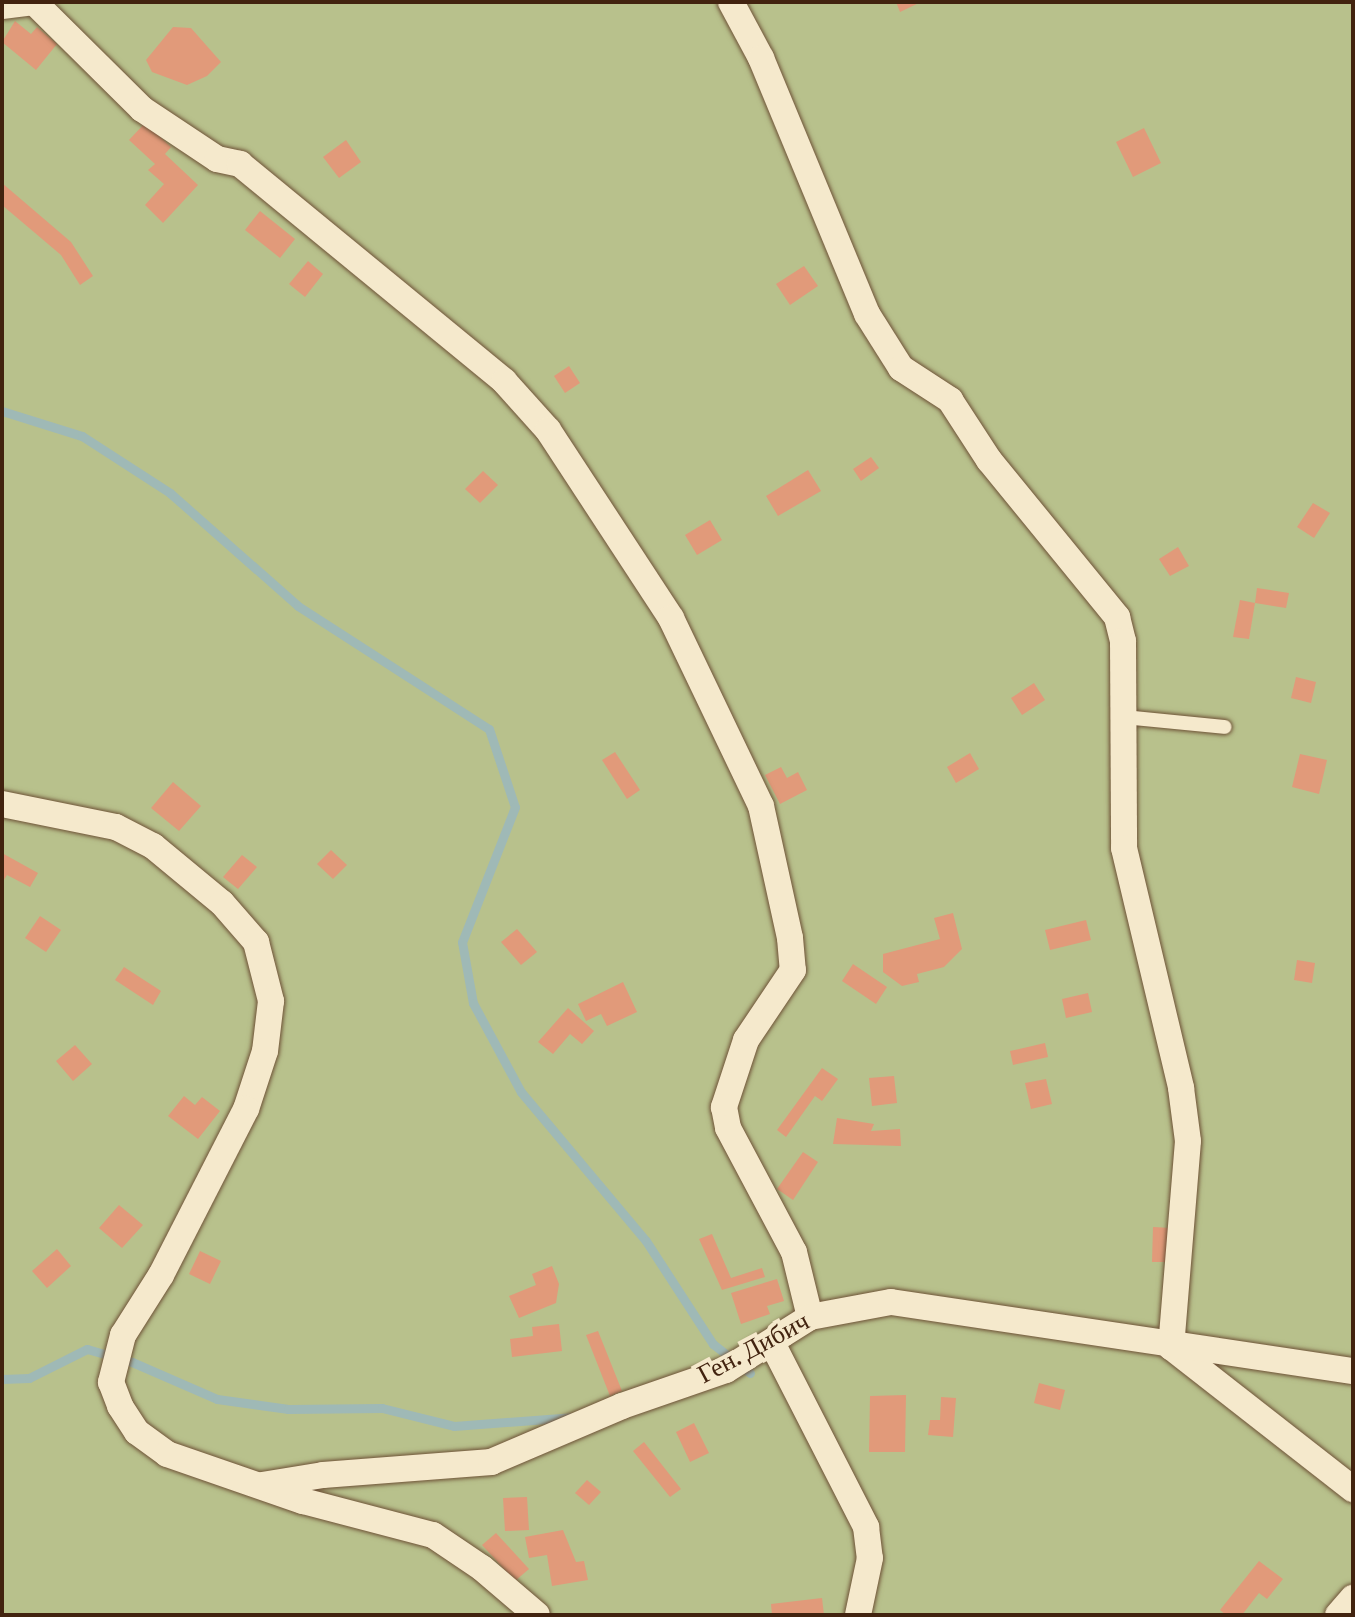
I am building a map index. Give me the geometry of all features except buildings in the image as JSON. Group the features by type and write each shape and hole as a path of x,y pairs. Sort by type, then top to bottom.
{"street":[{"path":"2,6 34,2 142,109 217,159 240,164 504,381 548,430 671,618 761,806 790,938 793,970 746,1040 724,1107 728,1128 794,1252 810,1317"},
{"path":"731,2 761,58 867,314 901,368 950,400 989,460 1117,617 1123,641 1124,848 1181,1088 1188,1141 1171,1347 1353,1489"},
{"path":"2,804 116,827 153,846 222,903 256,942 271,1001 265,1051 246,1109 161,1275 123,1335 111,1382 137,1432 167,1454 433,1535 482,1568 537,1615"},
{"name":"Ген. Дибич","path":"262,1485 323,1475 491,1462 622,1406 726,1370 810,1317 891,1302 1171,1347 1353,1371"},
{"path":"772,1343 866,1527 870,1558 858,1615"},
{"path":"1338,1615 1353,1598"}],"lane":[{"path":"1123,717 1225,727"}],"green space":[{"path":"2,2 1353,2 1353,1615 2,1615"}],"waterway":[{"path":"2,411 82,436 170,493 298,606 489,729 515,807 462,942 473,1003 521,1092 646,1241 713,1344 750,1373"},
{"path":"2,1379 29,1378 87,1349 132,1362 217,1399 288,1409 382,1408 454,1426 575,1417"}]}
